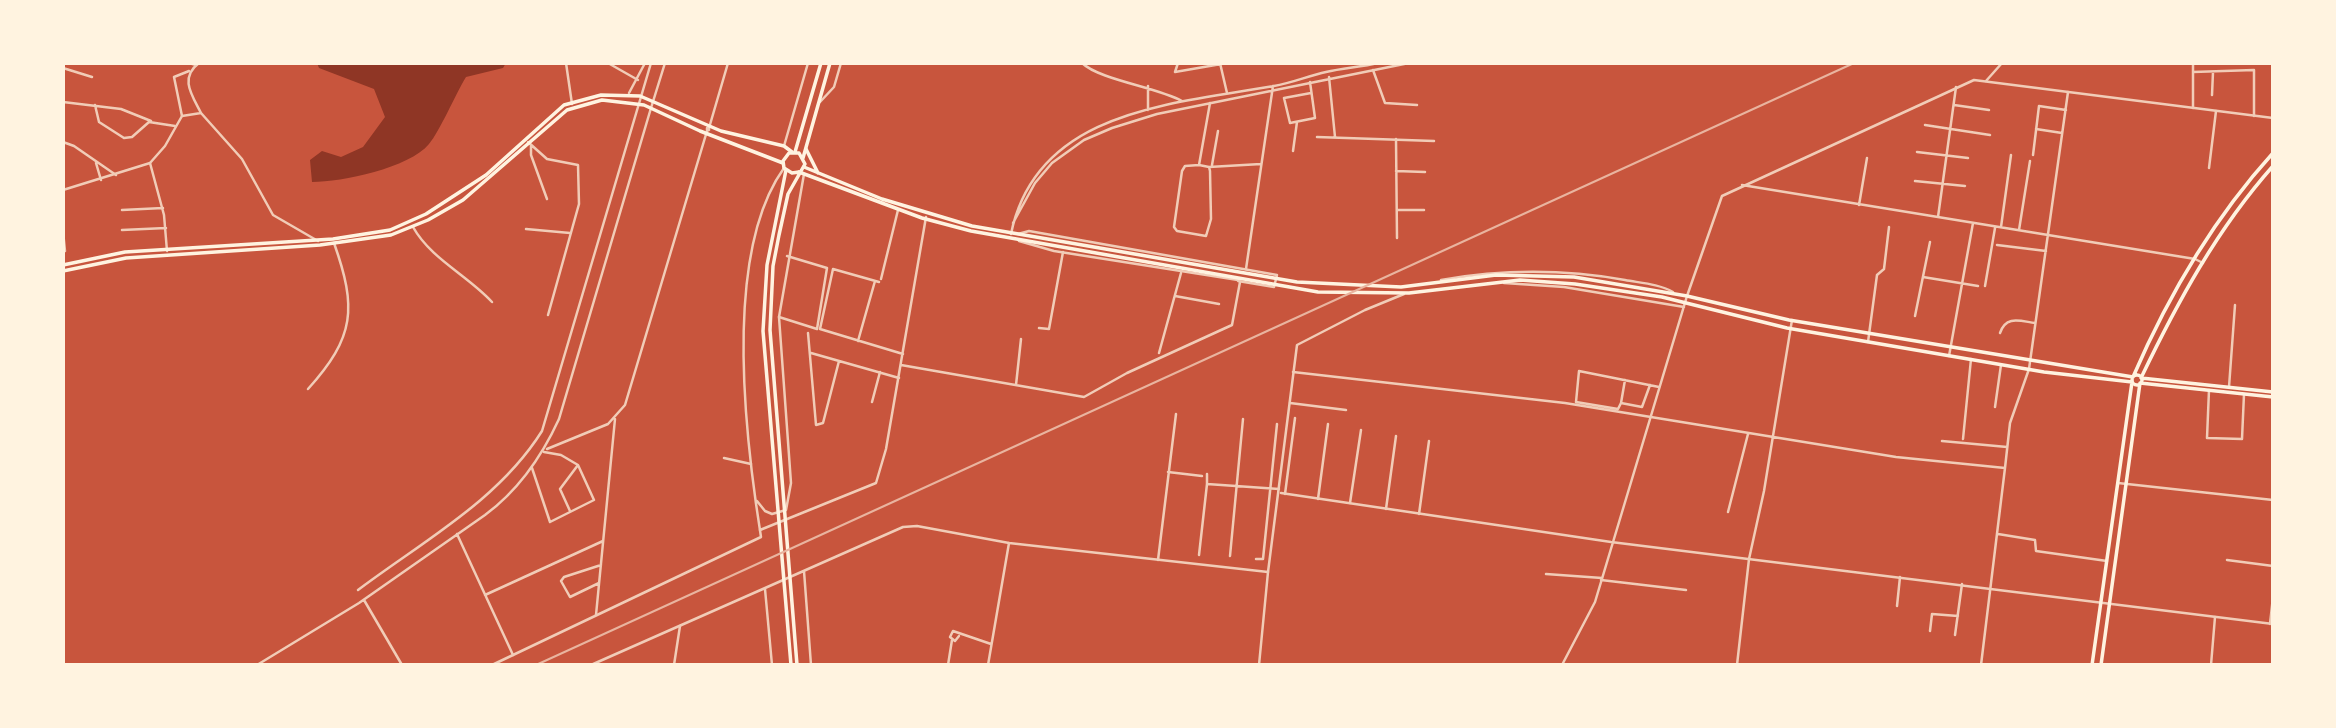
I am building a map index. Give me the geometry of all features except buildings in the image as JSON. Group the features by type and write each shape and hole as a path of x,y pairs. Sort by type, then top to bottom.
{"main road":[{"path":"794,152 821,63"},
{"path":"797,665 771,364 773,266 788,194 804,167 803,158 830,63"},
{"path":"333,241 390,230 426,215 486,175 524,138 572,105 601,94 629,93 653,102 784,167 898,210 1010,239 1318,292 1409,293 1471,284 1538,280 1662,297 1684,305 1790,328 2001,365 2273,394"},
{"path":"63,271 126,258 391,235 413,227 463,200 572,105 602,100 638,103 708,130 784,146 803,158"},
{"path":"806,147 819,174"},
{"path":"791,665 764,331 767,265 786,155 794,152"},
{"path":"2092,665 2133,379 2167,306 2224,211 2273,153"},
{"path":"2101,665 2141,381 2203,263 2237,207 2273,166"},
{"path":"804,167 927,217 1311,285 1413,286 1483,276 1537,274 1663,291 1792,320 2141,381 2209,390 2230,389 2244,394 2273,394"},
{"path":"63,265 125,252 167,248 319,242"}],"street":[{"path":"189,63 197,64"},
{"path":"566,63 572,105"},
{"path":"608,63 638,80"},
{"path":"629,93 645,63"},
{"path":"358,590 492,493 525,458 542,431 651,63"},
{"path":"257,665 364,600 503,502 545,451 559,419 665,63"},
{"path":"545,451 615,418 625,405 728,63"},
{"path":"784,146 808,63"},
{"path":"818,103 834,87 841,63"},
{"path":"1082,63 1109,76 1148,86 1184,102 1186,108"},
{"path":"1178,63 1175,72 1227,63"},
{"path":"1013,223 1012,218 1025,188 1045,163 1064,146 1101,125 1148,110 1378,63"},
{"path":"1010,239 1013,223 1043,173 1073,147 1122,124 1186,108 1273,92 1329,77 1409,63"},
{"path":"1986,81 2002,63"},
{"path":"2193,63 2193,108"},
{"path":"182,116 174,77 189,71 197,64"},
{"path":"1220,64 1227,93"},
{"path":"63,68 92,77"},
{"path":"1373,70 1385,103 1417,105"},
{"path":"2193,72 2254,70 2255,116"},
{"path":"189,71 189,89 201,113 242,159 273,215 319,242"},
{"path":"2213,72 2213,94"},
{"path":"1329,77 1335,136"},
{"path":"1562,665 1595,602 1684,305 1716,205 1722,196 1974,80 2273,118"},
{"path":"1310,82 1315,118 1290,122 1284,98 1311,93"},
{"path":"1148,86 1148,110"},
{"path":"1246,269 1273,86"},
{"path":"1938,217 1956,87"},
{"path":"1981,665 1993,588 2010,422 2029,369 2068,92"},
{"path":"63,102 130,112 151,121 175,126"},
{"path":"1199,165 1210,103"},
{"path":"95,105 99,122 124,138 132,136 151,121"},
{"path":"1953,105 1989,110"},
{"path":"2032,155 2039,106 2066,110"},
{"path":"2209,168 2216,111"},
{"path":"63,190 150,163 165,146 182,116 201,113"},
{"path":"1293,151 1297,122"},
{"path":"1925,125 1990,135"},
{"path":"2036,129 2062,133"},
{"path":"1218,131 1210,166 1211,219 1208,234 1177,231 1174,224 1185,166 1210,166 1262,164"},
{"path":"1317,137 1434,141"},
{"path":"1396,139 1397,238"},
{"path":"63,142 74,146 116,175"},
{"path":"530,143 531,155 547,199"},
{"path":"530,143 547,159 578,165 579,204 548,315"},
{"path":"1917,152 1968,158"},
{"path":"2001,227 2011,155"},
{"path":"1859,205 1867,158"},
{"path":"2019,230 2030,161"},
{"path":"96,163 102,180"},
{"path":"150,163 163,208 166,254"},
{"path":"492,665 761,537 751,464 744,367 748,279 762,211 773,183 784,167"},
{"path":"1396,171 1425,172"},
{"path":"755,499 765,511 780,513 786,510 791,483 779,317 801,173"},
{"path":"1914,181 1965,186"},
{"path":"1742,185 2195,259 2203,263"},
{"path":"122,210 163,208"},
{"path":"858,341 898,210"},
{"path":"1397,210 1424,210"},
{"path":"760,530 876,483 886,449 927,217"},
{"path":"1949,356 1973,223"},
{"path":"1985,286 1995,226"},
{"path":"413,227 430,250 475,283 492,302"},
{"path":"1868,342 1877,275 1884,269 1889,227"},
{"path":"122,230 166,228"},
{"path":"526,229 570,233"},
{"path":"63,231 65,251"},
{"path":"1017,240 1030,247 1274,287 1277,277 1275,274 1029,231 1018,234"},
{"path":"308,389 336,355 349,319 347,280 333,241"},
{"path":"1915,316 1930,242"},
{"path":"1997,244 2046,251"},
{"path":"1039,328 1049,329 1063,252"},
{"path":"779,317 817,329 827,268 788,256"},
{"path":"901,365 1084,397 1152,361 1232,325 1239,281 1237,267"},
{"path":"878,281 833,269 820,329 903,354"},
{"path":"1259,665 1297,345 1419,285 1470,275 1550,271 1651,285 1676,294"},
{"path":"1159,352 1181,273"},
{"path":"1923,277 1978,286"},
{"path":"1409,292 1492,284 1544,285 1684,305"},
{"path":"1175,296 1219,304"},
{"path":"2230,389 2235,305"},
{"path":"1737,665 1749,559 1792,320"},
{"path":"2000,333 2003,324 2010,320 2035,323"},
{"path":"808,333 816,425 823,423 839,361"},
{"path":"1017,385 1021,339"},
{"path":"809,352 899,378"},
{"path":"1963,439 1971,359"},
{"path":"1995,407 2001,365"},
{"path":"872,402 880,372"},
{"path":"1293,372 1565,403 1896,457 2005,468"},
{"path":"1625,380 1618,410 1576,402 1578,372 1625,380 1659,387"},
{"path":"1621,403 1642,407 1650,385"},
{"path":"2209,390 2207,438 2242,439 2244,394"},
{"path":"1290,402 1346,410"},
{"path":"1158,560 1176,414"},
{"path":"596,615 615,418"},
{"path":"1286,494 1295,418"},
{"path":"1230,556 1243,419"},
{"path":"1256,559 1263,559 1277,424"},
{"path":"1318,499 1328,424"},
{"path":"1350,503 1361,430"},
{"path":"1728,512 1748,434"},
{"path":"1386,509 1395,436"},
{"path":"1419,514 1429,441"},
{"path":"1942,441 2007,447"},
{"path":"531,467 550,522 594,500 578,465 561,455 545,451"},
{"path":"724,457 751,464"},
{"path":"570,511 560,489 578,465"},
{"path":"1168,472 1202,476"},
{"path":"1199,555 1207,474"},
{"path":"2118,483 2273,500"},
{"path":"1207,484 1271,489 1318,499 1611,542 2272,624 2273,597"},
{"path":"592,665 903,527 940,529 1009,543 1268,572"},
{"path":"457,533 513,655"},
{"path":"1998,534 2035,540 2036,551 2107,562"},
{"path":"485,595 603,541"},
{"path":"988,665 1009,543"},
{"path":"2227,560 2273,565"},
{"path":"599,583 570,597 561,581 565,577 601,565"},
{"path":"804,571 811,665"},
{"path":"1546,573 1686,590"},
{"path":"1897,606 1900,577"},
{"path":"1955,635 1962,584"},
{"path":"765,589 772,665"},
{"path":"364,600 402,665"},
{"path":"1930,631 1932,614 1958,617"},
{"path":"2211,665 2215,617"},
{"path":"674,665 680,626"},
{"path":"948,665 953,631 959,636 992,643"},
{"path":"952,640 959,636"}],"shaded area":[{"path":"317,63 506,63 503,68 466,77 443,122 429,144 419,153 374,172 312,182 310,160 322,151 341,157 363,147 385,117 374,89 319,68"}],"railway":[{"path":"536,665 1854,63"}]}
